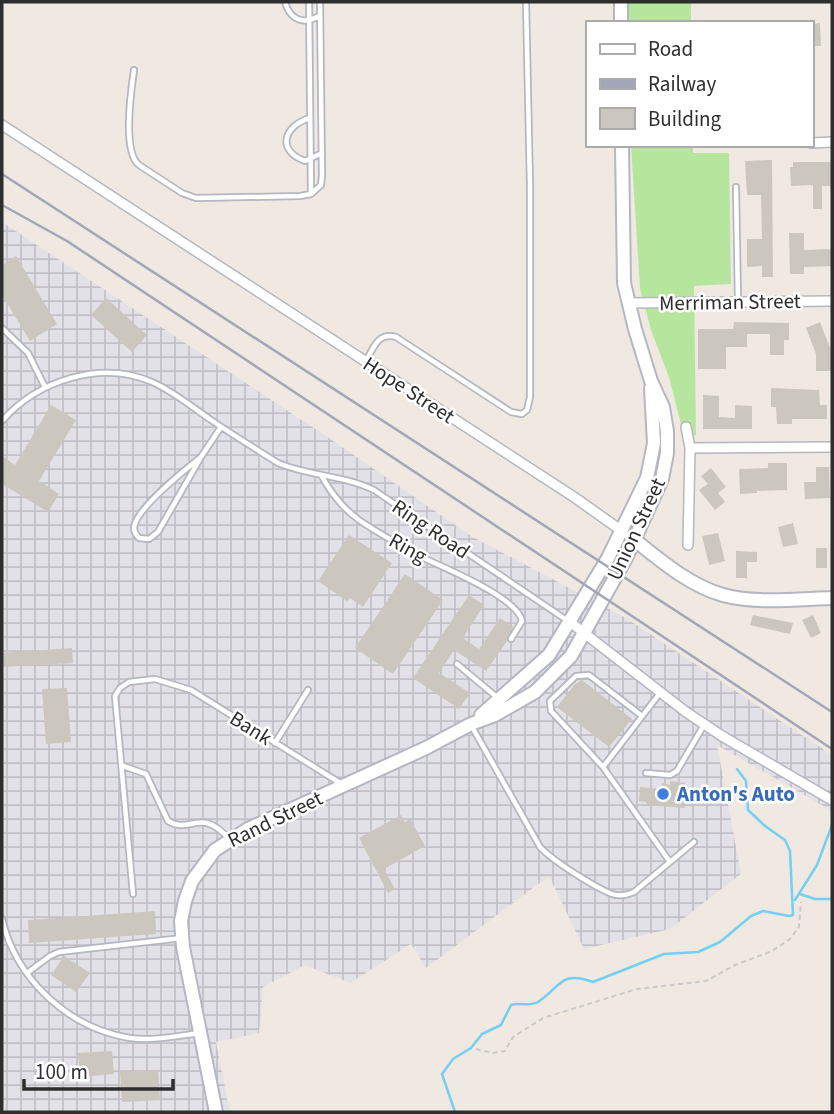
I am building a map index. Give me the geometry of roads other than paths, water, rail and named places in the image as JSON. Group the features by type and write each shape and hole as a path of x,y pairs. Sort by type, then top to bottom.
{"street":[{"path":"621,2 621,21"},
{"name":"Hope Street","path":"2,125 574,497 692,582 738,598 832,598"},
{"path":"813,143 832,142"},
{"name":"Union Street","path":"585,632 654,501 667,453 666,419 651,381 628,303 623,263 622,147"},
{"name":"Merriman Street","path":"628,303 832,301"},
{"name":"Union Street","path":"570,622 622,531 647,478 653,454 651,381"},
{"path":"686,427 690,448 688,545"},
{"path":"690,448 832,447"},
{"name":"Ring Road","path":"570,622 704,724 832,800"},
{"name":"Rand Street","path":"471,724 549,655 570,622"},
{"name":"Rand Street","path":"216,1112 181,921 192,881 215,850 229,840 495,715 535,692 561,668 585,632"}],"lane":[{"path":"285,2 290,14 297,20 309,21 320,15"},
{"path":"309,2 311,194"},
{"path":"134,70 130,144 133,160 139,166 191,198 259,198 311,194 321,185 320,2"},
{"path":"365,361 380,338 389,335 511,412 522,414 529,405 530,186 526,2"},
{"path":"310,94 321,95"},
{"path":"310,118 296,123 288,132 286,139 290,151 305,161 322,153"},
{"path":"736,187 738,302"},
{"path":"2,328 28,353 45,387"},
{"name":"Ring Road","path":"2,421 11,411 56,381 78,376 127,374 152,382 278,463 294,470 358,482 374,490 570,622"},
{"path":"201,457 165,486 145,510 135,525 135,533 139,538 149,539 158,532 221,427"},
{"name":"Ring","path":"321,474 341,505 357,519 424,558 471,581 517,610 522,621 512,639"},
{"path":"457,664 500,700"},
{"path":"642,716 589,675 576,676 551,701 551,711 603,767 670,862"},
{"name":"Bank","path":"123,766 116,696 120,688 129,682 155,679 191,690 343,786"},
{"path":"275,743 308,690"},
{"path":"603,767 660,693"},
{"path":"471,724 540,847 552,859 612,894 620,896 634,892 694,842"},
{"path":"646,773 670,775 677,771 704,724"},
{"path":"133,894 123,766 146,774 168,821 174,825 206,822 213,824 229,840"},
{"path":"2,919 10,946 27,973 52,1001 75,1019 103,1032 131,1038 161,1039 201,1033"},
{"path":"27,973 59,952 182,938"}],"waterway":[{"path":"455,1112 442,1074 453,1059 471,1048 482,1034 501,1025 511,1005 538,1002 567,979 593,982 664,954 698,952 720,942 751,916 763,911 793,915 790,851 785,840 748,810 746,781 737,769"},
{"path":"795,900 817,865 832,825"},
{"path":"800,894 815,899 832,899"}],"railway":[{"path":"2,174 832,712"},
{"path":"2,205 67,241 832,749"}],"place":[{"name":"Anton's Auto","path":"663,794"}]}
